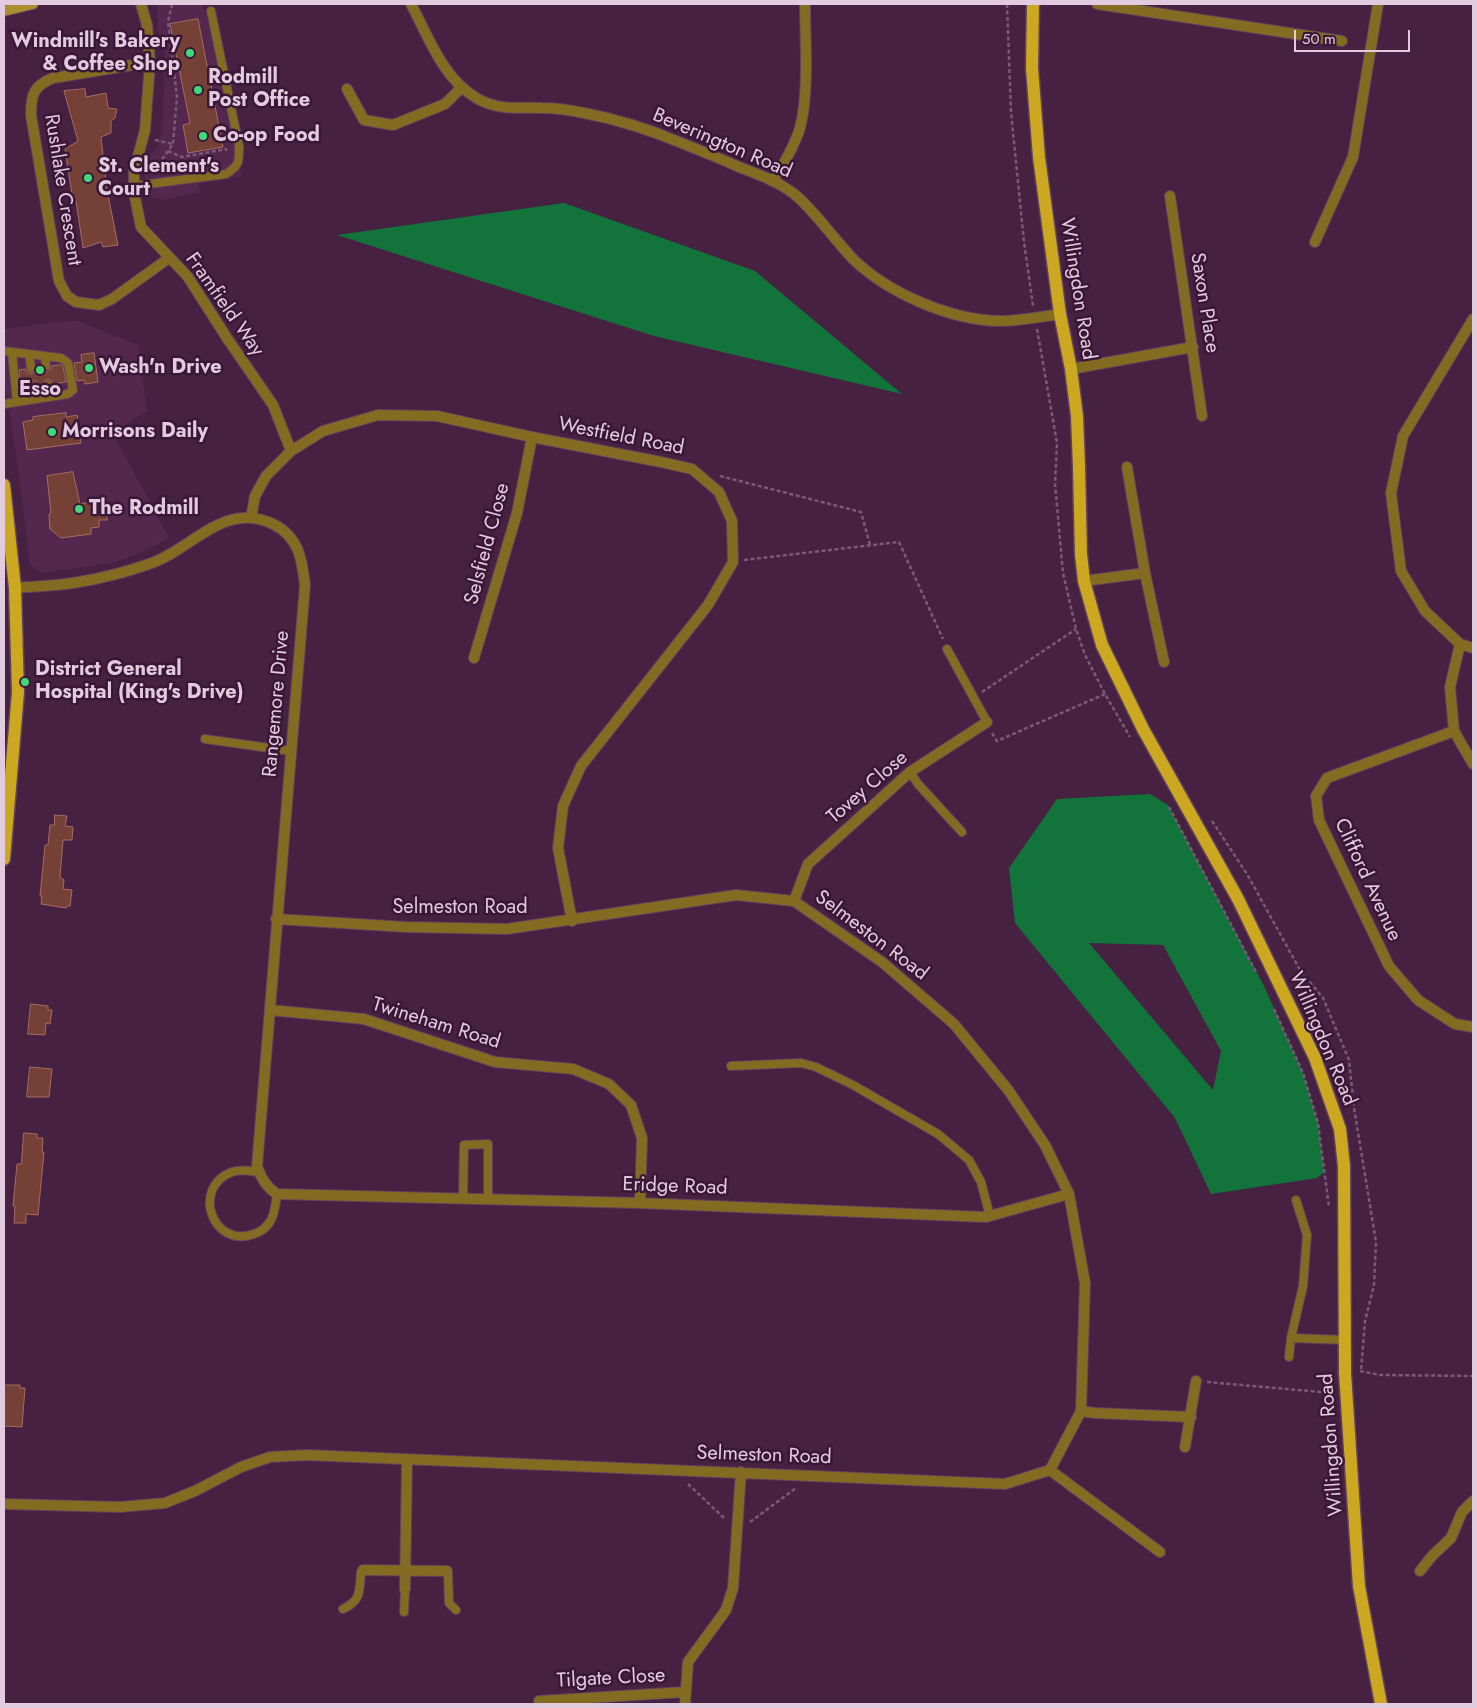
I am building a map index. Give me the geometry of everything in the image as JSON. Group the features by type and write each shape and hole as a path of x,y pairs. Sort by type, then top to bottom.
{"main road":[{"name":"Willingdon Road","path":"1033,4 1032,68 1038,157 1076,416 1081,554 1084,581 1102,645 1109,661 1143,729 1238,899 1315,1058 1340,1129 1344,1166 1345,1373 1359,1586 1382,1704"},
{"path":"4,485 15,588 18,692 4,859"}],"street":[{"path":"13,4 30,5"},
{"name":"Framfield Way","path":"141,4 147,25 150,62 145,130 134,171 134,186 141,227 188,277 273,405 291,451"},
{"name":"Beverington Road","path":"411,4 445,69 461,88 480,100 496,106 513,109 543,108 583,112 633,125 772,181 799,198 854,259 874,276 910,297 942,310 975,318 999,321 1060,314"},
{"path":"772,181 798,134 802,117 806,62 805,4"},
{"path":"1097,4 1342,41"},
{"path":"1315,242 1352,157 1378,4"},
{"path":"4,10 30,5"},
{"name":"Rushlake Crescent","path":"150,62 53,78 42,82 31,99 31,115 59,281 67,296 76,302 99,305 112,299 169,258"},
{"path":"347,89 364,120 393,126 445,104 461,88"},
{"name":"Saxon Place","path":"1170,196 1202,416"},
{"path":"1473,319 1403,436 1392,493 1401,571 1425,611 1460,644 1473,648"},
{"path":"1070,369 1193,347"},
{"name":"Westfield Road","path":"251,518 255,496 266,476 291,451 323,431 378,415 437,416 692,469 719,492 732,521 733,562"},
{"name":"Selsfield Close","path":"474,658 517,513 532,437"},
{"path":"1127,467 1145,573 1164,662"},
{"name":"Rangemore Drive","path":"15,588 78,582 122,573 160,560 223,522 237,518 265,520 278,527 289,536 301,555 305,585 276,919 257,1166 259,1172"},
{"path":"572,921 558,848 563,806 581,766 708,605 733,562"},
{"path":"1084,581 1145,573"},
{"path":"1460,644 1450,687 1454,731 1473,764"},
{"name":"Tovey Close","path":"794,901 808,864 910,772 987,722"},
{"name":"Clifford Avenue","path":"1454,731 1327,778 1316,796 1319,820 1389,966 1418,1000 1455,1024 1473,1028"},
{"name":"Selmeston Road","path":"4,1504 120,1507 166,1503 195,1491 241,1467 270,1456 307,1455 1005,1484 1050,1470 1081,1411 1085,1283 1069,1194 1045,1145 1009,1091 954,1024 882,962 794,901 736,895 572,921 508,929 406,927 276,919"},
{"name":"Twineham Road","path":"270,1010 364,1019 495,1062 573,1069 610,1084 631,1105 642,1138 640,1203"},
{"path":"259,1172 269,1188 277,1194"},
{"name":"Eridge Road","path":"277,1194 640,1203 990,1216 1069,1194"},
{"path":"1185,1447 1196,1381"},
{"path":"1081,1411 1095,1414 1191,1417"},
{"path":"405,1588 407,1460"},
{"path":"1050,1470 1160,1552"},
{"path":"685,1704 688,1662 726,1610 733,1588 741,1472"},
{"path":"1420,1571 1432,1556 1451,1538 1462,1512 1473,1501"},
{"path":"363,1570 446,1571"},
{"name":"Tilgate Close","path":"539,1701 685,1692"}],"lane":[{"path":"134,186 226,174 235,168 239,161 239,146 211,11"},
{"path":"4,351 61,358 68,363 73,390 68,394 4,404"},
{"path":"12,352 17,402"},
{"path":"29,354 31,368"},
{"path":"45,356 46,366"},
{"path":"48,385 50,397"},
{"path":"33,386 34,400"},
{"path":"947,649 987,722"},
{"path":"205,739 291,751"},
{"path":"910,772 918,784 962,832"},
{"path":"731,1066 801,1063 816,1067 853,1085 938,1134 969,1160 981,1182 990,1216"},
{"path":"463,1198 464,1145 488,1144 488,1199"},
{"path":"259,1172 244,1170 233,1172 222,1178 213,1189 210,1200 210,1210 214,1221 229,1234 240,1237 260,1232 272,1220 276,1209 277,1194"},
{"path":"1289,1357 1291,1338 1303,1286 1307,1234 1296,1200"},
{"path":"1291,1338 1345,1340"},
{"path":"343,1609 352,1604 358,1597 361,1572 363,1570"},
{"path":"446,1571 448,1574 449,1603 456,1610"},
{"path":"404,1612 405,1588"}],"path":[{"path":"162,171 160,161 173,144 177,98 168,22 172,4"},
{"path":"166,62 173,59"},
{"path":"161,141 173,144"},
{"path":"168,151 182,157 226,149 226,151"},
{"path":"692,469 861,512 870,545"},
{"path":"733,562 899,542 947,649"},
{"path":"973,698 1076,629 1085,655 1130,737"},
{"path":"987,722 997,741 1105,694"},
{"path":"1168,805 1259,977"},
{"path":"1271,1003 1303,1072 1318,1124 1329,1208"},
{"path":"673,1469 738,1530 814,1475"}],"shaded area":[{"path":"157,4 202,4 207,17 242,176 199,184 200,192 163,200 148,196 143,168 151,153 158,148 163,121 165,54 160,42"},
{"path":"78,321 138,345 147,411 113,433 169,538 143,552 112,563 41,573 30,564 4,378 4,329 54,322"}],"green space":[{"path":"564,203 755,271 902,394 654,336 337,235"},
{"path":"1150,794 1168,805 1264,986 1303,1073 1318,1123 1324,1172 1317,1178 1211,1194 1175,1118 1015,923 1009,868 1057,799","holes":["1089,943 1163,945 1221,1051 1213,1090"]}],"building":[{"path":"198,19 223,147 188,153 183,125 190,123 170,24"},
{"name":"St. Clement's Court","path":"85,89 86,97 106,93 108,108 117,109 115,118 111,121 111,133 101,137 107,190 118,245 103,247 101,242 83,248 76,201 73,201 65,149 78,141 64,91"},
{"name":"Wash'n Drive","path":"94,353 98,382 85,384 84,380 77,381 74,363 82,362 81,355"},
{"path":"52,366 63,366 66,382 54,384 48,379 39,386 36,381 32,380 28,383 27,387 21,388 19,370 25,369 31,374 37,368 41,367 43,371 47,371"},
{"name":"Morrisons Daily","path":"66,413 66,417 77,415 81,443 27,450 23,422 33,420 33,417"},
{"name":"The Rodmill","path":"73,472 80,504 106,499 107,520 99,520 99,527 91,528 91,534 61,538 50,529 49,514 51,513 47,476"},
{"path":"55,815 67,816 65,826 73,827 72,840 63,840 60,877 64,880 63,889 72,890 70,906 66,908 41,904 42,896 40,896 45,845 48,845 50,825 54,825"},
{"path":"31,1004 48,1006 48,1010 52,1010 50,1024 46,1023 45,1035 28,1034"},
{"path":"30,1067 52,1069 49,1097 27,1097"},
{"path":"24,1133 37,1134 37,1138 43,1138 42,1152 44,1152 38,1215 26,1214 26,1223 14,1223 15,1206 13,1206 17,1164 21,1164"},
{"path":"4,1385 20,1385 20,1388 25,1388 22,1427 4,1426"}],"place":[{"name":"Windmill's Bakery & Coffee Shop","path":"190,53"},
{"name":"Rodmill Post Office","path":"198,90"},
{"name":"Co-op Food","path":"203,136"},
{"name":"St. Clement's Court","path":"88,178"},
{"name":"Wash'n Drive","path":"89,368"},
{"name":"Esso","path":"40,370"},
{"name":"Morrisons Daily","path":"52,432"},
{"name":"The Rodmill","path":"79,509"},
{"name":"District General Hospital (King's Drive)","path":"25,682"}]}
